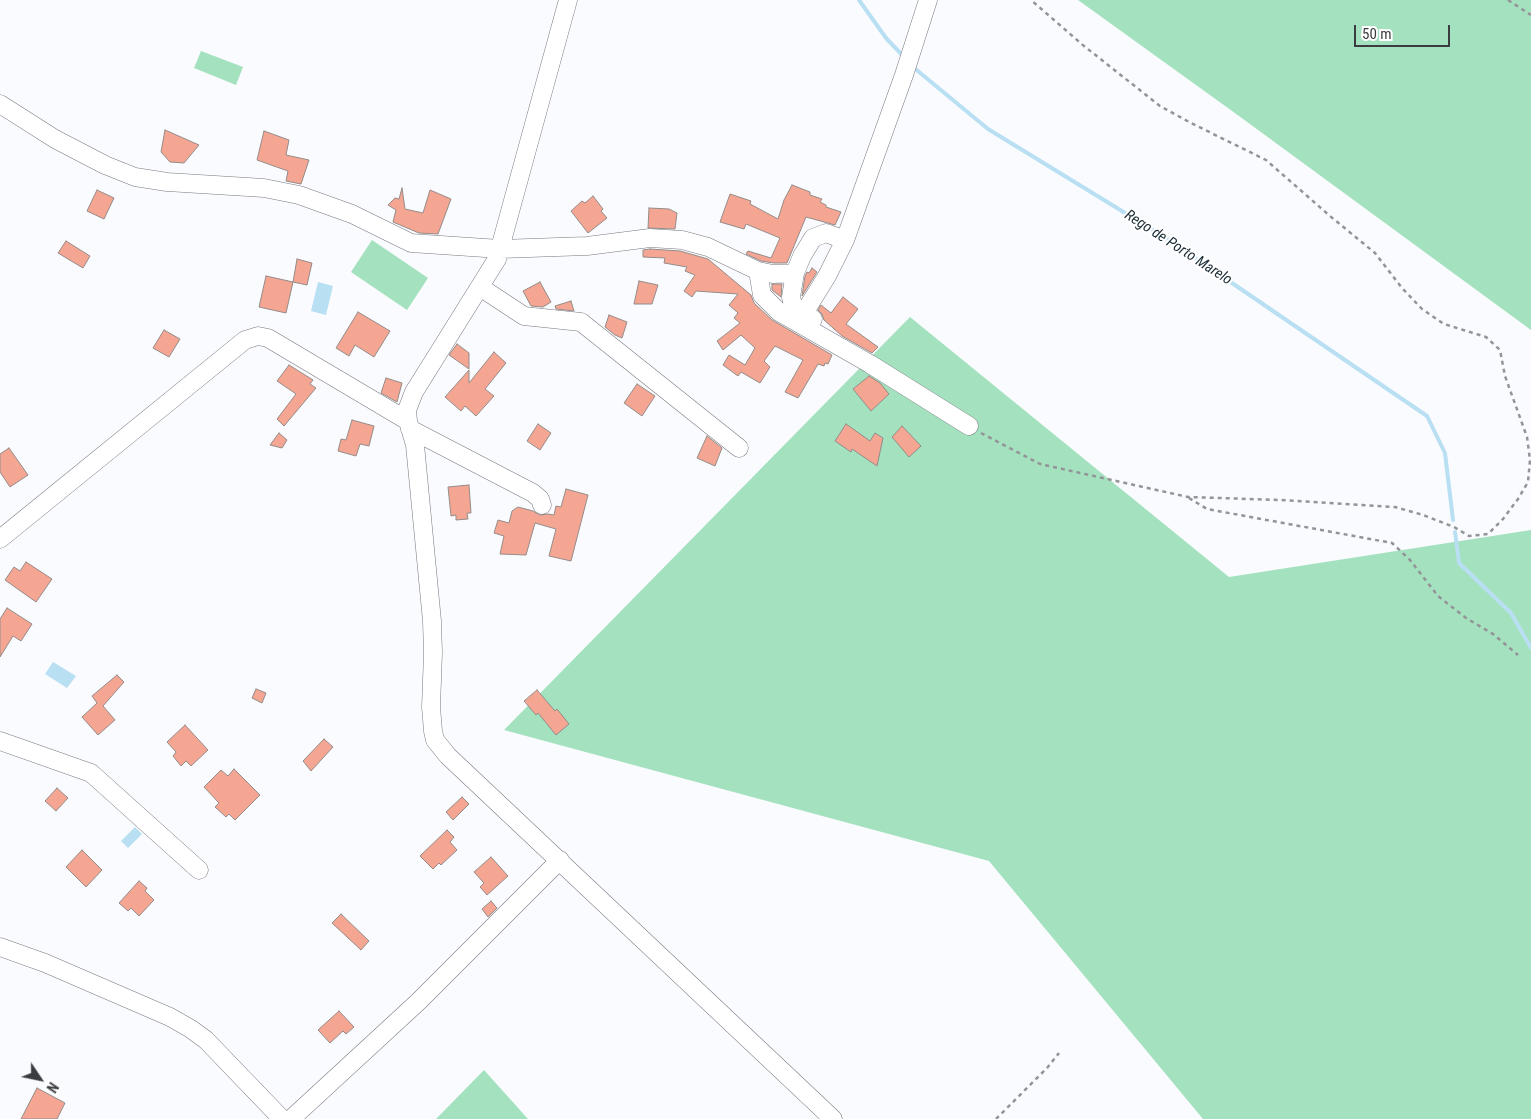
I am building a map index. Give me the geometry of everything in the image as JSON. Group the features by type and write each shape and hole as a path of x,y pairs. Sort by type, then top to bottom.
{"street":[{"path":"568,0 493,268 451,331 414,392 407,410 414,445 432,621 431,719 435,740 448,756 833,1119"},
{"path":"804,313 827,276 845,240 904,75 928,0"},
{"path":"0,104 56,140 135,178 167,182 264,188 299,195 352,214 411,243 500,248 587,246 650,238 682,240 708,247 758,271 773,274 795,273"},
{"path":"845,240 826,233 813,238 802,256 795,273 791,297 793,305 861,354 870,364"},
{"path":"758,271 762,295 779,312 870,364 969,426"},
{"path":"480,287 524,316 581,322 739,448"},
{"path":"0,539 239,345 246,340 258,336 268,338 409,425 532,493 540,499 542,505"},
{"path":"0,741 90,773 199,870"},
{"path":"291,1119 418,1002 560,860"},
{"path":"0,947 45,963 170,1017 191,1029 206,1040 282,1119"}],"path":[{"path":"969,426 1040,464 1188,497 1395,507 1454,527 1469,536 1488,534 1503,519 1522,494 1528,482 1530,460 1527,437 1505,376 1500,350 1486,337 1444,324 1422,309 1402,288 1375,253 1266,160 1160,106 1084,46 1031,0"},
{"path":"1508,0 1531,15"},
{"path":"1188,497 1207,509 1392,543 1410,560 1438,596 1466,618 1493,634 1518,655"},
{"path":"996,1119 1047,1068 1059,1053"}],"green space":[{"path":"1078,0 1531,0 1531,330 1239,116"},
{"path":"201,51 243,67 236,85 194,68"},
{"path":"372,240 428,278 407,310 351,272"},
{"path":"910,317 1229,577 1531,530 1531,1119 1203,1119 989,861 504,730"},
{"path":"484,1070 528,1119 436,1119"}],"water":[{"path":"318,282 333,286 326,315 311,311"},
{"path":"53,662 76,676 67,688 45,674"},
{"path":"135,827 142,834 128,848 121,841"}],"building":[{"path":"165,130 199,145 184,163 170,162 161,152"},
{"path":"264,131 289,140 286,155 309,160 301,184 286,181 288,171 257,160"},
{"path":"792,185 822,199 820,202 826,205 826,207 841,212 835,225 806,217 787,263 761,261 746,254 748,251 771,258 780,238 746,224 744,229 720,222 730,194 751,201 750,204 778,219 784,200"},
{"path":"402,188 405,209 423,213 430,190 451,199 438,234 419,233 393,222 396,210 388,205 395,198 399,199"},
{"path":"97,190 114,198 104,219 87,211"},
{"path":"593,196 607,218 588,233 571,211 582,201 585,203"},
{"path":"649,208 669,209 677,213 675,229 648,228"},
{"path":"66,241 90,256 83,268 58,253"},
{"path":"643,250 680,251 708,259 751,295 754,303 772,320 832,355 828,364 825,363 824,366 818,364 798,398 785,392 803,360 775,346 764,361 770,367 760,383 741,372 738,376 723,365 729,355 745,365 755,348 741,335 723,350 717,341 740,323 734,318 738,313 729,305 738,294 696,291 692,297 684,291 695,275 685,271 687,267 664,263 665,258 643,257"},
{"path":"297,259 312,263 307,285 293,282"},
{"path":"812,268 817,272 802,296 805,276"},
{"path":"266,276 293,282 286,313 259,307"},
{"path":"639,281 658,285 652,304 634,304"},
{"path":"540,282 551,302 543,307 531,306 523,291"},
{"path":"772,284 782,284 781,297 772,290"},
{"path":"843,297 858,309 846,324 878,347 872,353 842,336 824,320 818,310 821,305 831,313"},
{"path":"571,301 574,311 556,309 555,306"},
{"path":"358,312 390,331 374,357 355,345 349,356 336,348"},
{"path":"609,315 627,322 622,338 605,327"},
{"path":"164,330 180,339 169,357 153,348"},
{"path":"457,344 469,353 469,369 449,355"},
{"path":"494,352 506,363 485,389 494,396 476,416 465,406 461,411 445,397 469,370 469,383"},
{"path":"289,365 313,380 310,384 316,388 284,426 277,419 296,394 277,381"},
{"path":"869,376 880,383 889,394 871,411 853,389"},
{"path":"386,378 402,383 397,402 381,393"},
{"path":"637,384 655,396 642,416 624,403"},
{"path":"352,420 374,426 369,446 360,444 356,456 338,451 341,439 346,440"},
{"path":"538,424 551,433 540,450 527,441"},
{"path":"846,424 870,441 875,433 883,438 877,466 852,449 851,452 835,441"},
{"path":"902,426 921,446 909,457 892,437"},
{"path":"279,433 287,440 282,448 270,445"},
{"path":"707,436 722,448 715,466 697,458"},
{"path":"9,448 28,475 10,487 0,472 0,454"},
{"path":"469,485 471,513 467,513 468,519 456,520 456,515 451,516 448,487"},
{"path":"566,489 588,495 571,561 549,556 556,529 535,523 526,555 500,554 504,536 494,533 498,520 509,523 512,511 518,507 540,515 554,515 556,506 561,507"},
{"path":"26,562 52,579 36,602 5,580 14,567 20,571"},
{"path":"7,608 32,624 21,641 13,636 0,657 0,619"},
{"path":"117,675 124,682 103,706 115,720 98,735 82,717 97,703 92,696"},
{"path":"256,689 266,693 262,703 252,698"},
{"path":"537,690 555,711 557,709 569,724 556,735 538,713 536,715 524,701"},
{"path":"185,725 208,750 191,766 186,761 181,766 173,756 176,752 167,742"},
{"path":"324,739 333,747 311,771 303,761"},
{"path":"234,769 260,795 235,820 229,814 226,817 215,807 219,803 204,787 221,770 228,776"},
{"path":"57,788 68,798 56,811 45,801"},
{"path":"462,797 469,804 453,820 446,812"},
{"path":"447,830 454,837 450,842 457,850 441,865 439,863 433,869 420,856"},
{"path":"82,850 102,870 86,887 66,867"},
{"path":"491,857 508,876 487,895 480,887 484,883 474,872"},
{"path":"139,881 147,888 145,891 154,900 139,916 131,908 128,911 119,903"},
{"path":"491,901 497,908 488,917 482,909"},
{"path":"341,914 369,941 361,950 332,923"},
{"path":"339,1011 354,1027 346,1034 343,1031 330,1043 318,1030"},
{"path":"37,1088 65,1103 57,1119 21,1119"}],"waterway":[{"name":"Rego de Porto Marelo","path":"859,0 886,38 905,58"},
{"name":"Rego de Porto Marelo","path":"913,67 988,129 1166,238 1427,416 1445,453 1453,520"},
{"name":"Rego de Porto Marelo","path":"1455,532 1459,563 1511,613 1531,648"}]}
